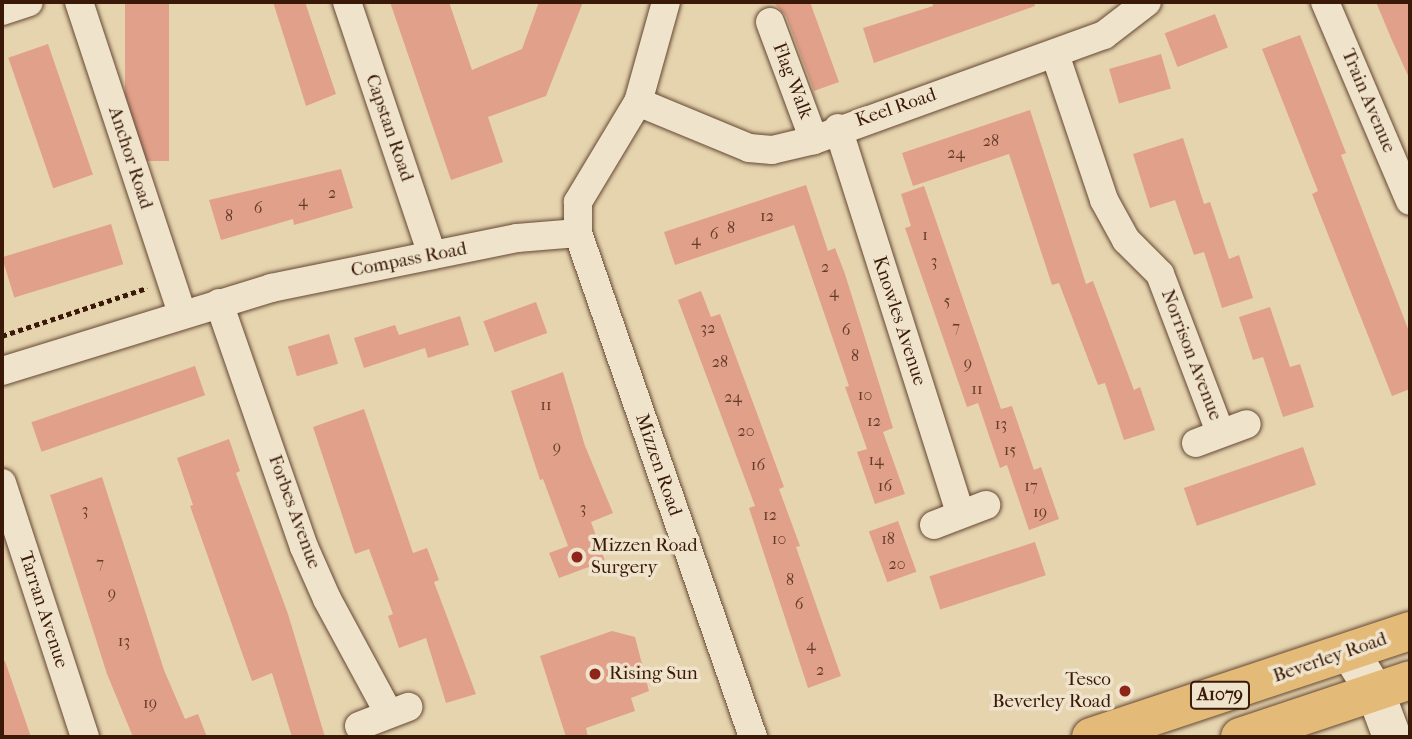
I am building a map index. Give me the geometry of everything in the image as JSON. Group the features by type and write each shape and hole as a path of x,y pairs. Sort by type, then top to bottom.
{"main road":[{"name":"Beverley Road","path":"1091,737 1410,631"},
{"name":"A1079","path":"1240,737 1393,687"}],"street":[{"path":"2,11 29,2"},
{"name":"Anchor Road","path":"79,2 181,313"},
{"name":"Capstan Road","path":"347,2 432,255"},
{"path":"578,233 582,194 638,102 666,2"},
{"name":"Keel Road","path":"638,102 749,148 772,150 826,134 1104,35 1147,2"},
{"name":"Train Avenue","path":"1325,2 1410,201"},
{"name":"Flag Walk","path":"770,22 826,134"},
{"name":"Norrison Avenue","path":"1055,54 1104,200 1126,240 1160,274 1221,433"},
{"name":"Knowles Avenue","path":"826,134 973,509 934,525"},
{"name":"Compass Road","path":"2,371 219,303 517,238 578,233"},
{"name":"Mizzen Road","path":"578,233 753,737"},
{"name":"Forbes Avenue","path":"219,303 304,547 327,598 398,709 359,726"},
{"name":"Tarran Avenue","path":"2,483 85,737"},
{"path":"1350,652 1393,687 1392,737"}],"path":[{"path":"2,336 170,281"}],"building":[{"path":"125,2 169,2 169,161 125,161"},
{"path":"273,2 305,2 336,94 306,106"},
{"path":"390,2 449,2 472,70 522,49 539,2 583,2 546,96 488,117 503,162 451,180"},
{"path":"773,2 810,2 839,82 814,91 786,16"},
{"path":"932,2 1034,2 1035,6 874,63 863,28 933,6"},
{"path":"1376,2 1410,2 1410,80 1391,38"},
{"path":"1215,14 1228,48 1177,67 1165,33"},
{"path":"1300,35 1346,153 1341,155 1410,334 1410,389 1392,396 1312,194 1318,191 1262,49"},
{"path":"48,44 93,174 53,188 8,58"},
{"path":"1161,54 1171,89 1119,103 1109,69"},
{"path":"1030,110 1086,284 1093,281 1134,390 1140,387 1155,430 1124,440 1105,383 1098,385 1059,283 1052,285 1009,154 913,186 902,153"},
{"path":"1183,138 1204,204 1210,202 1229,259 1239,255 1253,298 1222,308 1204,252 1194,255 1175,200 1150,208 1133,154"},
{"path":"341,169 353,208 294,225 293,219 221,240 209,200"},
{"path":"806,185 828,251 835,248 845,274 893,428 883,432 905,494 875,504 857,452 867,449 845,387 849,386 794,225 675,265 664,232"},
{"path":"924,186 1001,409 1012,406 1034,470 1041,467 1059,519 1029,530 1007,465 1000,468 978,403 967,407 905,228 911,226 901,194"},
{"path":"111,224 123,264 14,297 2,257"},
{"path":"701,291 711,317 720,314 784,487 779,489 800,546 796,547 841,676 808,688 749,508 755,506 678,300"},
{"path":"536,302 547,333 495,352 483,321"},
{"path":"1270,307 1290,367 1300,364 1314,407 1283,417 1263,357 1253,360 1239,317"},
{"path":"460,316 469,345 428,358 425,348 364,368 354,338 395,325 399,335"},
{"path":"329,334 338,364 297,376 288,347"},
{"path":"195,366 205,395 42,452 31,422"},
{"path":"563,372 585,446 613,513 591,522 605,561 559,578 549,553 568,546 543,479 540,480 511,391"},
{"path":"364,409 413,553 427,548 439,580 434,582 476,694 446,703 426,638 399,648 388,616 393,614 369,549 355,554 313,427"},
{"path":"229,439 240,471 236,473 288,614 325,737 292,737 272,673 252,681 190,506 193,505 177,458"},
{"path":"1303,447 1316,485 1197,526 1184,488"},
{"path":"102,477 164,670 185,719 198,714 207,737 133,737 107,674 50,495"},
{"path":"898,521 916,572 887,582 869,532"},
{"path":"1035,542 1046,575 940,610 929,576"},
{"name":"Rising Sun","path":"612,631 635,637 649,691 631,698 635,711 586,728 588,737 566,737 540,656"},
{"path":"5,661 31,737 2,737 2,662"}],"place":[{"name":"Mizzen Road Surgery","path":"577,557"},
{"name":"Rising Sun","path":"595,674"},
{"name":"Tesco Beverley Road","path":"1125,691"}]}
